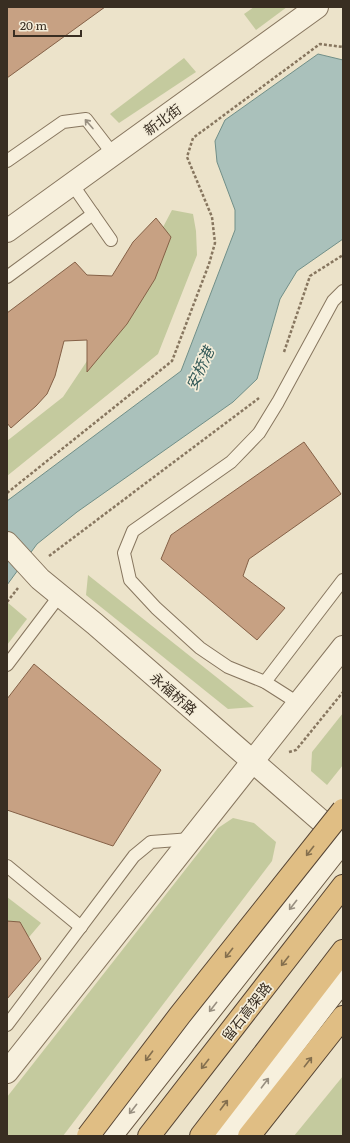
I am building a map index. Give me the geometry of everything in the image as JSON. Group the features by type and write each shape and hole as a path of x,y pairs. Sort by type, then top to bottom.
{"highway":[{"path":"88,1136 180,1015 343,810"},
{"name":"留石高架路","path":"149,1136 343,886"},
{"path":"201,1136 343,950"},
{"path":"249,1136 343,1017"}],"street":[{"name":"新北街","path":"7,231 317,7"},
{"name":"永福桥路","path":"7,543 60,595 343,841"},
{"path":"7,1072 343,647"},
{"path":"111,1136 343,841"},
{"path":"224,1136 343,980"}],"lane":[{"path":"7,161 63,122 86,119 113,154"},
{"path":"72,184 111,240"},
{"path":"7,277 93,214"},
{"path":"298,703 265,682 228,667 200,648 156,608 130,580 124,553 134,531 231,462 259,433 278,402 333,301 343,291"},
{"path":"265,682 343,580"},
{"path":"7,665 60,595"},
{"path":"7,1025 134,856 151,842 191,839"},
{"path":"7,866 81,927"}],"path":[{"path":"7,492 172,360 209,264 215,243 212,217 187,157 193,138 320,44 343,47"},
{"path":"282,357 310,276 343,255"},
{"path":"29,566 264,394"}],"green space":[{"path":"254,7 287,7 256,30 244,14"},
{"path":"184,58 196,72 119,123 110,114"},
{"path":"172,210 193,214 196,231 197,255 158,354 7,476 7,441 63,397 115,319"},
{"path":"88,575 254,707 228,709 86,595"},
{"path":"7,602 27,619 7,645"},
{"path":"343,713 343,765 327,785 311,771 312,752"},
{"path":"233,818 254,823 276,842 272,861 63,1136 7,1136 7,1097 218,828"},
{"path":"7,897 41,923 7,963"},
{"path":"343,1076 343,1136 294,1136"}],"water":[{"name":"安桥港","path":"318,54 343,60 343,239 297,271 280,299 257,379 233,402 77,512 37,544 7,585 7,501 181,371 235,230 235,210 217,162 215,141 225,120"}],"building":[{"path":"7,7 105,7 7,78"},
{"path":"156,218 171,237 155,279 127,324 87,372 87,340 64,341 55,376 47,394 11,428 7,423 7,313 75,262 87,275 112,276 133,242"},
{"path":"304,442 341,494 249,559 243,576 285,608 257,640 161,559 171,535"},
{"path":"34,664 161,770 113,846 7,810 7,699"},
{"path":"7,921 20,922 41,959 7,999"}]}
